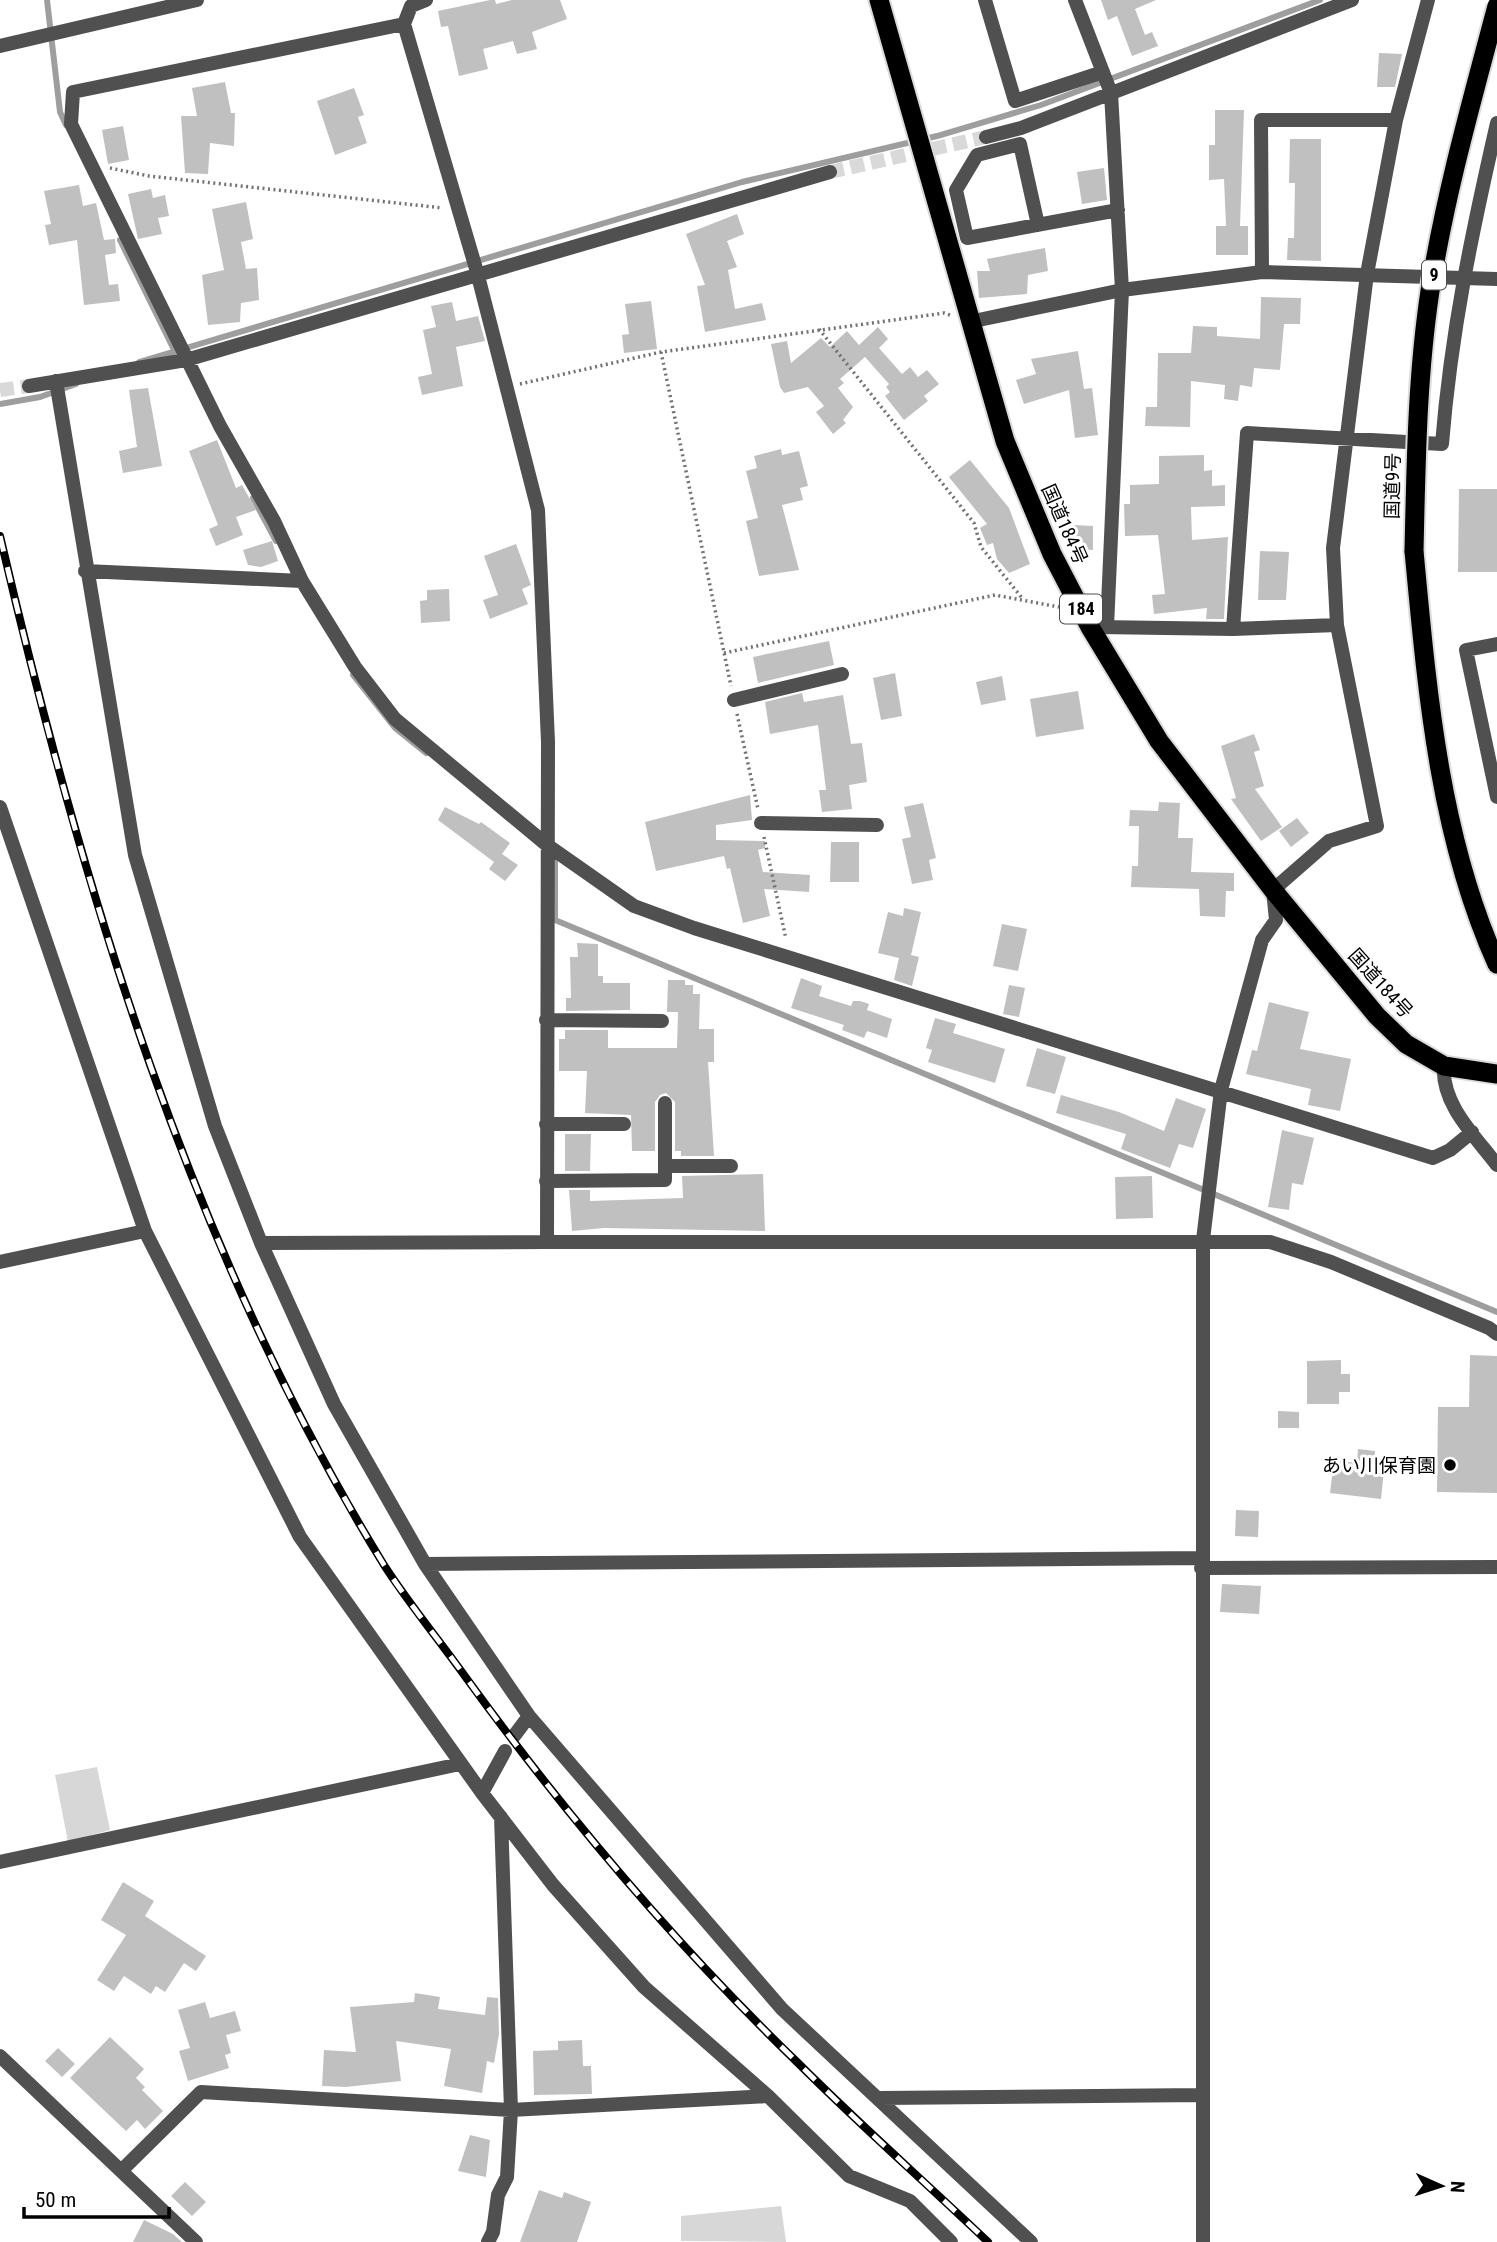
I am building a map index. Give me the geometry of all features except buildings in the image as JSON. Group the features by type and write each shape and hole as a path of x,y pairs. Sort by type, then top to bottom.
{"highway":[{"name":"国道184号","path":"879,0 1005,441 1052,554 1159,741 1273,890 1377,1016 1406,1044 1444,1066 1497,1073"},
{"name":"国道9号","path":"1497,6 1460,150 1430,290 1416,418 1414,551 1426,673 1449,811 1480,928 1497,964"}],"street":[{"path":"0,46 197,0"},
{"path":"426,0 411,6 404,24 477,272 538,510 548,742 547,1242"},
{"path":"985,0 1015,101 1102,72"},
{"path":"1075,0 1111,93 1122,290 1093,622 1233,629 1338,625"},
{"path":"986,137 1021,128 1352,0"},
{"path":"1203,2242 1203,1240 1222,1090 1262,940 1276,920 1273,890 1329,841 1377,826 1338,625 1334,548 1367,274 1396,120 1428,0"},
{"path":"404,24 74,92 71,124 186,360 274,521 302,581 355,667 395,719 547,845 634,906 694,928 1222,1090 1433,1158 1450,1150 1472,1132"},
{"path":"1262,272 1261,120 1396,120"},
{"path":"1233,629 1248,433 1442,444 1448,368 1462,278 1497,123"},
{"path":"1038,225 1020,144 977,155 956,190 967,238 1038,225 1118,210"},
{"path":"29,386 186,360 477,272 830,172"},
{"path":"969,322 1122,290 1262,272 1497,279"},
{"path":"56,381 85,571 135,855 215,1126 261,1243 334,1404 425,1564 529,1716 672,1886 782,2009 881,2098 1031,2242"},
{"path":"85,571 302,581"},
{"path":"1497,644 1466,650 1497,797"},
{"path":"734,700 842,674"},
{"path":"1481,718 1497,717"},
{"path":"0,807 145,1231 300,1537 482,1793 553,1885 644,1987 768,2096 849,2176 910,2201 951,2242"},
{"path":"761,823 877,825"},
{"path":"546,1020 662,1021"},
{"path":"1444,1066 1442,1082 1449,1100 1497,1165"},
{"path":"547,1181 665,1180 665,1103"},
{"path":"546,1124 624,1124"},
{"path":"665,1166 731,1166"},
{"path":"0,1262 145,1231"},
{"path":"261,1243 1270,1242 1331,1262 1489,1328 1497,1334"},
{"path":"425,1564 1201,1563 1497,1567"},
{"path":"514,1736 529,1716"},
{"path":"482,1793 505,1751"},
{"path":"0,1862 460,1764"},
{"path":"488,2242 493,2232 498,2195 507,2177 511,2110 501,1817"},
{"path":"0,2056 196,2242"},
{"path":"121,2171 201,2092 511,2110 768,2096"},
{"path":"881,2098 1202,2095"}],"path":[{"path":"89,163 149,176 459,210"},
{"path":"506,387 661,352 818,329 944,313 969,322"},
{"path":"818,329 974,523 981,547 1023,600"},
{"path":"661,352 789,956"},
{"path":"724,653 996,595 1023,600 1093,622"}],"shaded area":[{"path":"97,1767 110,1830 68,1842 55,1775"},
{"path":"781,2206 786,2242 681,2241 681,2216"}],"waterway":[{"path":"47,0 60,112 66,125"},
{"path":"139,362 742,182 937,136 1041,105 1320,0"},
{"path":"120,240 180,362"},
{"path":"0,404 40,397 76,384"},
{"path":"253,498 276,541"},
{"path":"353,675 395,728 426,753"},
{"path":"550,856 555,861 555,920 1497,1312"}],"tunnel":[{"path":"830,172 986,137"},
{"path":"0,390 29,386"}],"railway":[{"path":"0,536 68,803 107,936 151,1067 200,1196 254,1322 315,1445 384,1565 543,1780 624,1878 752,2018 988,2242"}],"place":[{"name":"あい川保育園","path":"1450,1465"}]}
